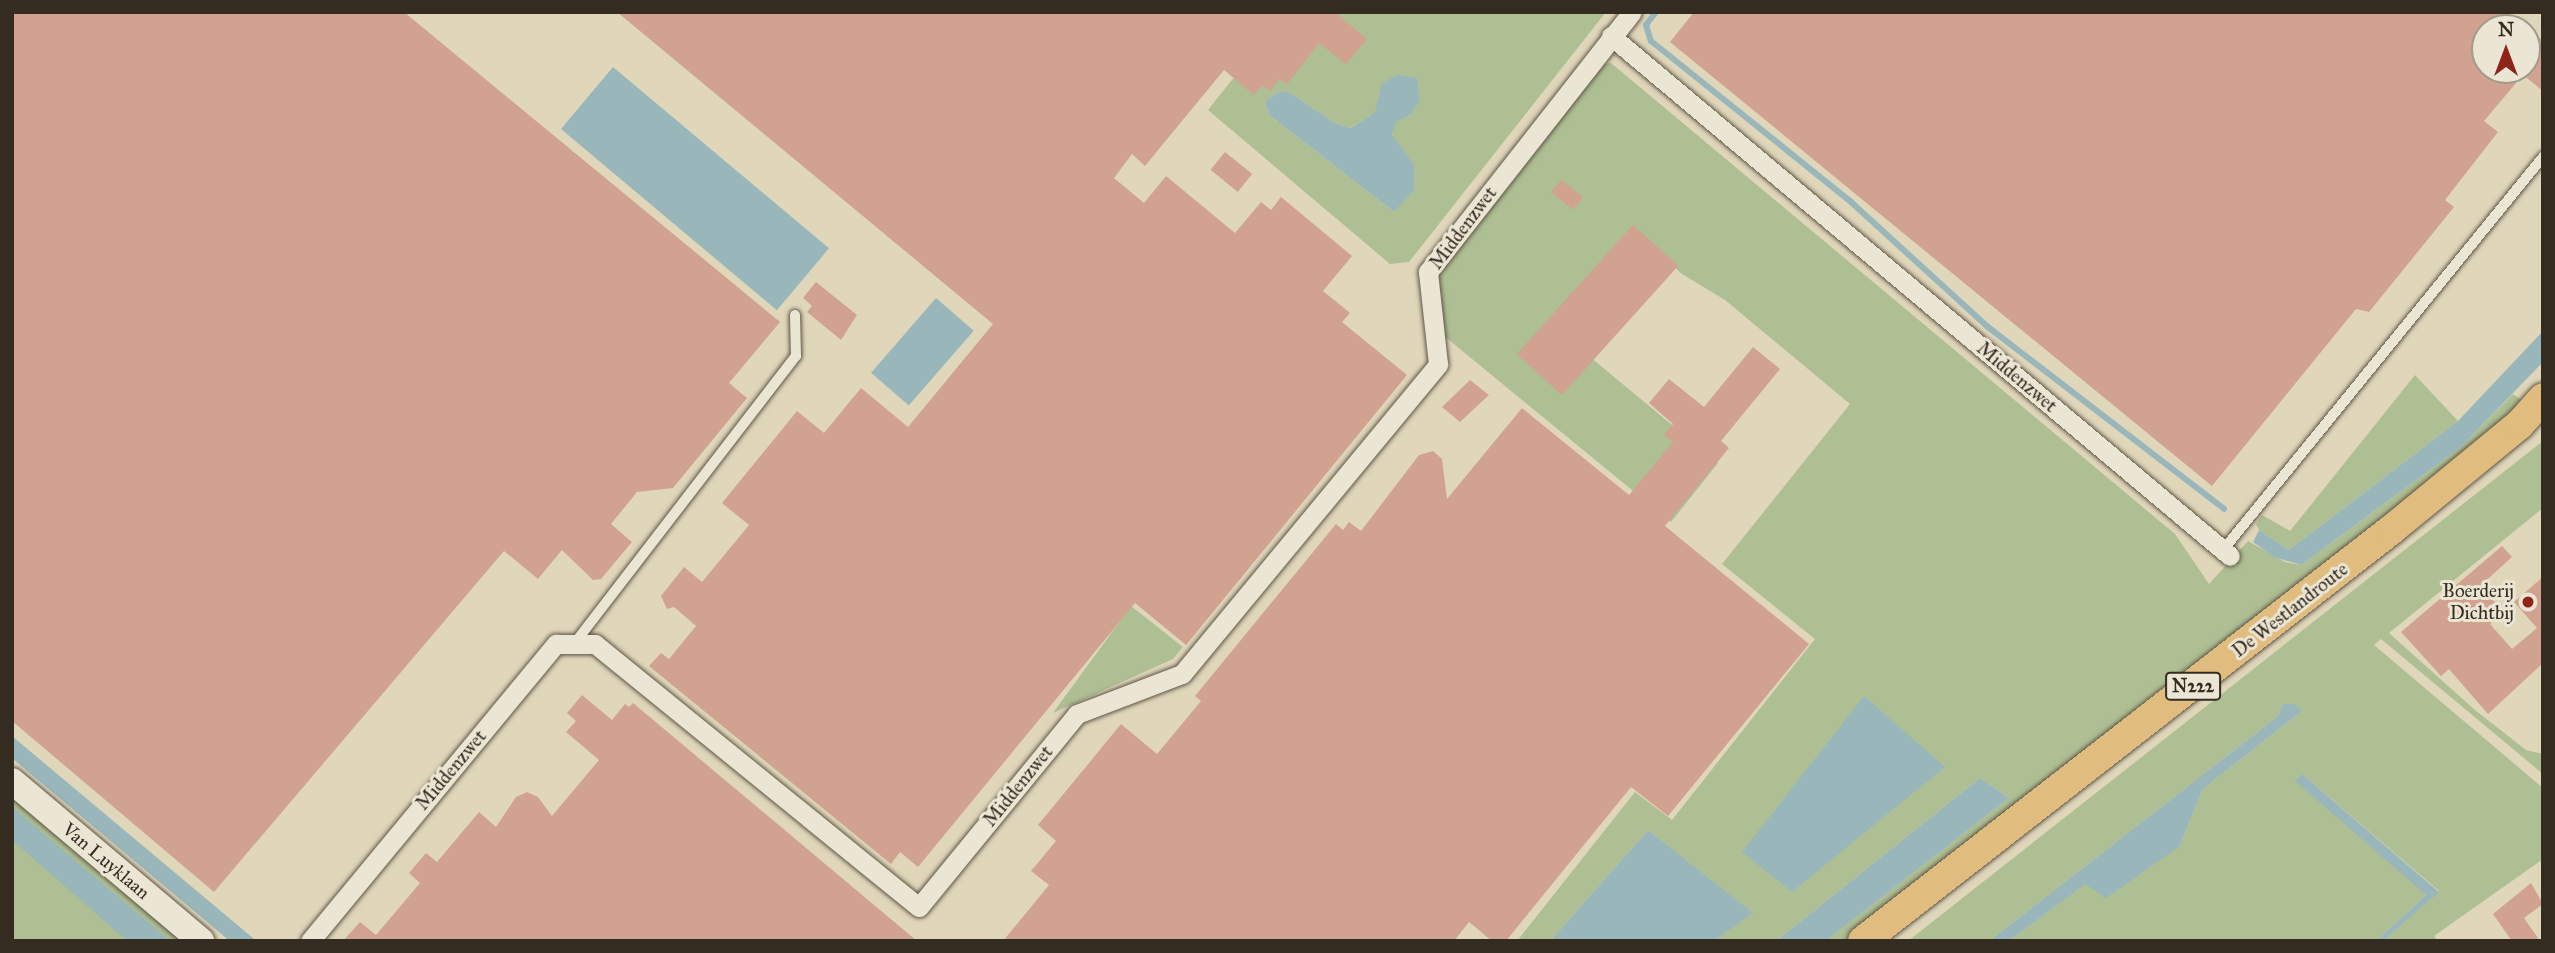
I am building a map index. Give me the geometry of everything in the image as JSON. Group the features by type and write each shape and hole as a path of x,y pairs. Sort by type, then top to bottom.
{"main road":[{"name":"De Westlandroute","path":"1863,941 2261,634 2519,425 2543,398"},
{"name":"De Westlandroute","path":"1892,941 2096,785 2543,430"}],"street":[{"name":"Middenzwet","path":"310,941 556,644 595,644 919,907 1077,714 1182,674 1438,364 1428,272 1632,12"},
{"name":"Middenzwet","path":"1611,36 2226,553"},
{"name":"Van Luyklaan","path":"12,781 201,941"}],"lane":[{"path":"2226,553 2543,157"},
{"path":"574,644 796,356 795,315"}],"green space":[{"path":"1286,12 1606,12 1409,262 1390,264 1208,110","holes":["1279,92 1289,92 1335,123 1351,128 1375,112 1382,98 1410,115 1395,122 1392,136 1414,164 1394,212 1268,114 1265,101"]},
{"path":"1611,63 2175,534 2209,584 2248,541 2285,562 2301,565 2461,447 2513,394 2533,408 1853,941 1826,941 2009,798 1980,778 1776,941 1714,941 1752,913 1648,830 1550,941 1517,941 1635,792 1672,820 1815,639 1722,564 1850,404 1725,300 1682,274 1633,230 1549,323 1718,463 1671,522 1438,331 1432,275 1597,65"},
{"path":"2415,375 2458,421 2289,550 2259,530 2256,524 2262,515 2290,531"},
{"path":"2543,441 2543,508 2389,633 2475,710 2526,750 2543,754 2543,774 2381,639 2374,645 2543,788 2543,859 2434,936 2438,941 2383,941 2439,891 2302,774 2426,895 2376,941 2009,941 2085,883 2179,847 2203,789 2302,711 2283,704 2278,716 1989,941 1908,941"},
{"path":"1131,606 1183,647 1173,659 1053,713"},
{"path":"12,777 190,941 12,941"}],"water":[{"path":"613,67 829,248 777,310 561,129"},
{"path":"1398,75 1417,78 1420,100 1410,115 1396,122 1392,135 1414,164 1414,190 1394,212 1268,114 1265,101 1279,92 1289,92 1335,123 1351,128 1375,112 1382,83"},
{"path":"936,298 974,331 909,406 871,373"},
{"path":"2543,331 2543,362 2461,447 2301,565 2274,557 2253,542 2259,530 2289,550 2458,421"},
{"path":"1864,696 1945,767 1792,892 1742,852"},
{"path":"2283,704 2294,704 2302,711 2203,789 2179,847 2106,898 2085,884 2009,941 1989,941 2278,716"},
{"path":"12,736 254,939 230,941 12,758"},
{"path":"2302,774 2439,892 2383,941 2376,941 2426,895 2295,781"},
{"path":"1980,778 2009,798 1826,941 1776,941"},
{"path":"12,807 170,941 127,941 12,840"},
{"path":"1648,830 1753,913 1714,941 1550,941"}],"building":[{"path":"12,12 404,12 780,322 729,383 747,398 673,488 637,492 611,524 632,542 601,579 593,580 562,550 538,579 504,551 214,892 12,721"},
{"path":"617,12 1335,12 1367,39 1346,64 1319,43 1287,84 1279,79 1270,91 1263,85 1254,95 1224,70 1145,166 1132,154 1114,178 1144,203 1166,176 1235,233 1261,202 1271,210 1281,197 1352,256 1323,291 1350,313 1342,322 1407,375 1186,645 1135,603 918,867 900,852 891,864 649,666 661,653 669,659 696,626 674,607 667,609 661,596 684,567 702,582 749,525 722,503 797,411 824,433 861,388 908,427 993,324"},
{"path":"1694,12 2508,12 2510,14 2471,14 2471,84 2515,84 2484,121 2498,132 2445,200 2454,207 2369,312 2356,309 2212,486 1670,42"},
{"path":"2541,39 2543,41 2543,91 2534,84 2541,84"},
{"path":"1225,152 1252,174 1238,192 1211,170"},
{"path":"1561,180 1583,197 1573,210 1551,193"},
{"path":"1633,225 1678,266 1562,395 1517,354"},
{"path":"816,282 857,315 841,340 807,312 812,306 803,298"},
{"path":"1753,347 1780,369 1721,441 1729,448 1665,526 1809,644 1668,816 1631,787 1506,941 1492,941 1469,922 1454,941 1003,941 1049,885 1031,871 1056,841 1038,825 1121,724 1157,754 1201,701 1195,696 1336,524 1343,530 1349,522 1361,531 1419,455 1433,451 1442,459 1447,499 1522,408 1629,495 1673,442 1664,435 1673,424 1649,403 1669,379 1704,407"},
{"path":"1470,380 1489,395 1460,422 1442,407"},
{"path":"2502,546 2512,557 2480,586 2503,611 2490,624 2512,649 2537,628 2514,602 2543,577 2543,663 2488,714 2449,669 2441,676 2401,632"},
{"path":"582,695 612,720 625,704 629,707 633,703 917,941 343,941 360,922 376,935 420,883 409,873 426,853 437,862 479,812 496,827 516,797 527,792 538,797 552,816 599,760 566,732 576,721 567,713"},
{"path":"2531,883 2543,904 2524,918 2540,941 2512,941 2493,914"}],"waterway":[{"path":"1656,12 1646,25 1651,41 1851,202 1988,327 2224,509"}],"place":[{"name":"Boerderij Dichtbij","path":"2528,602"}]}
